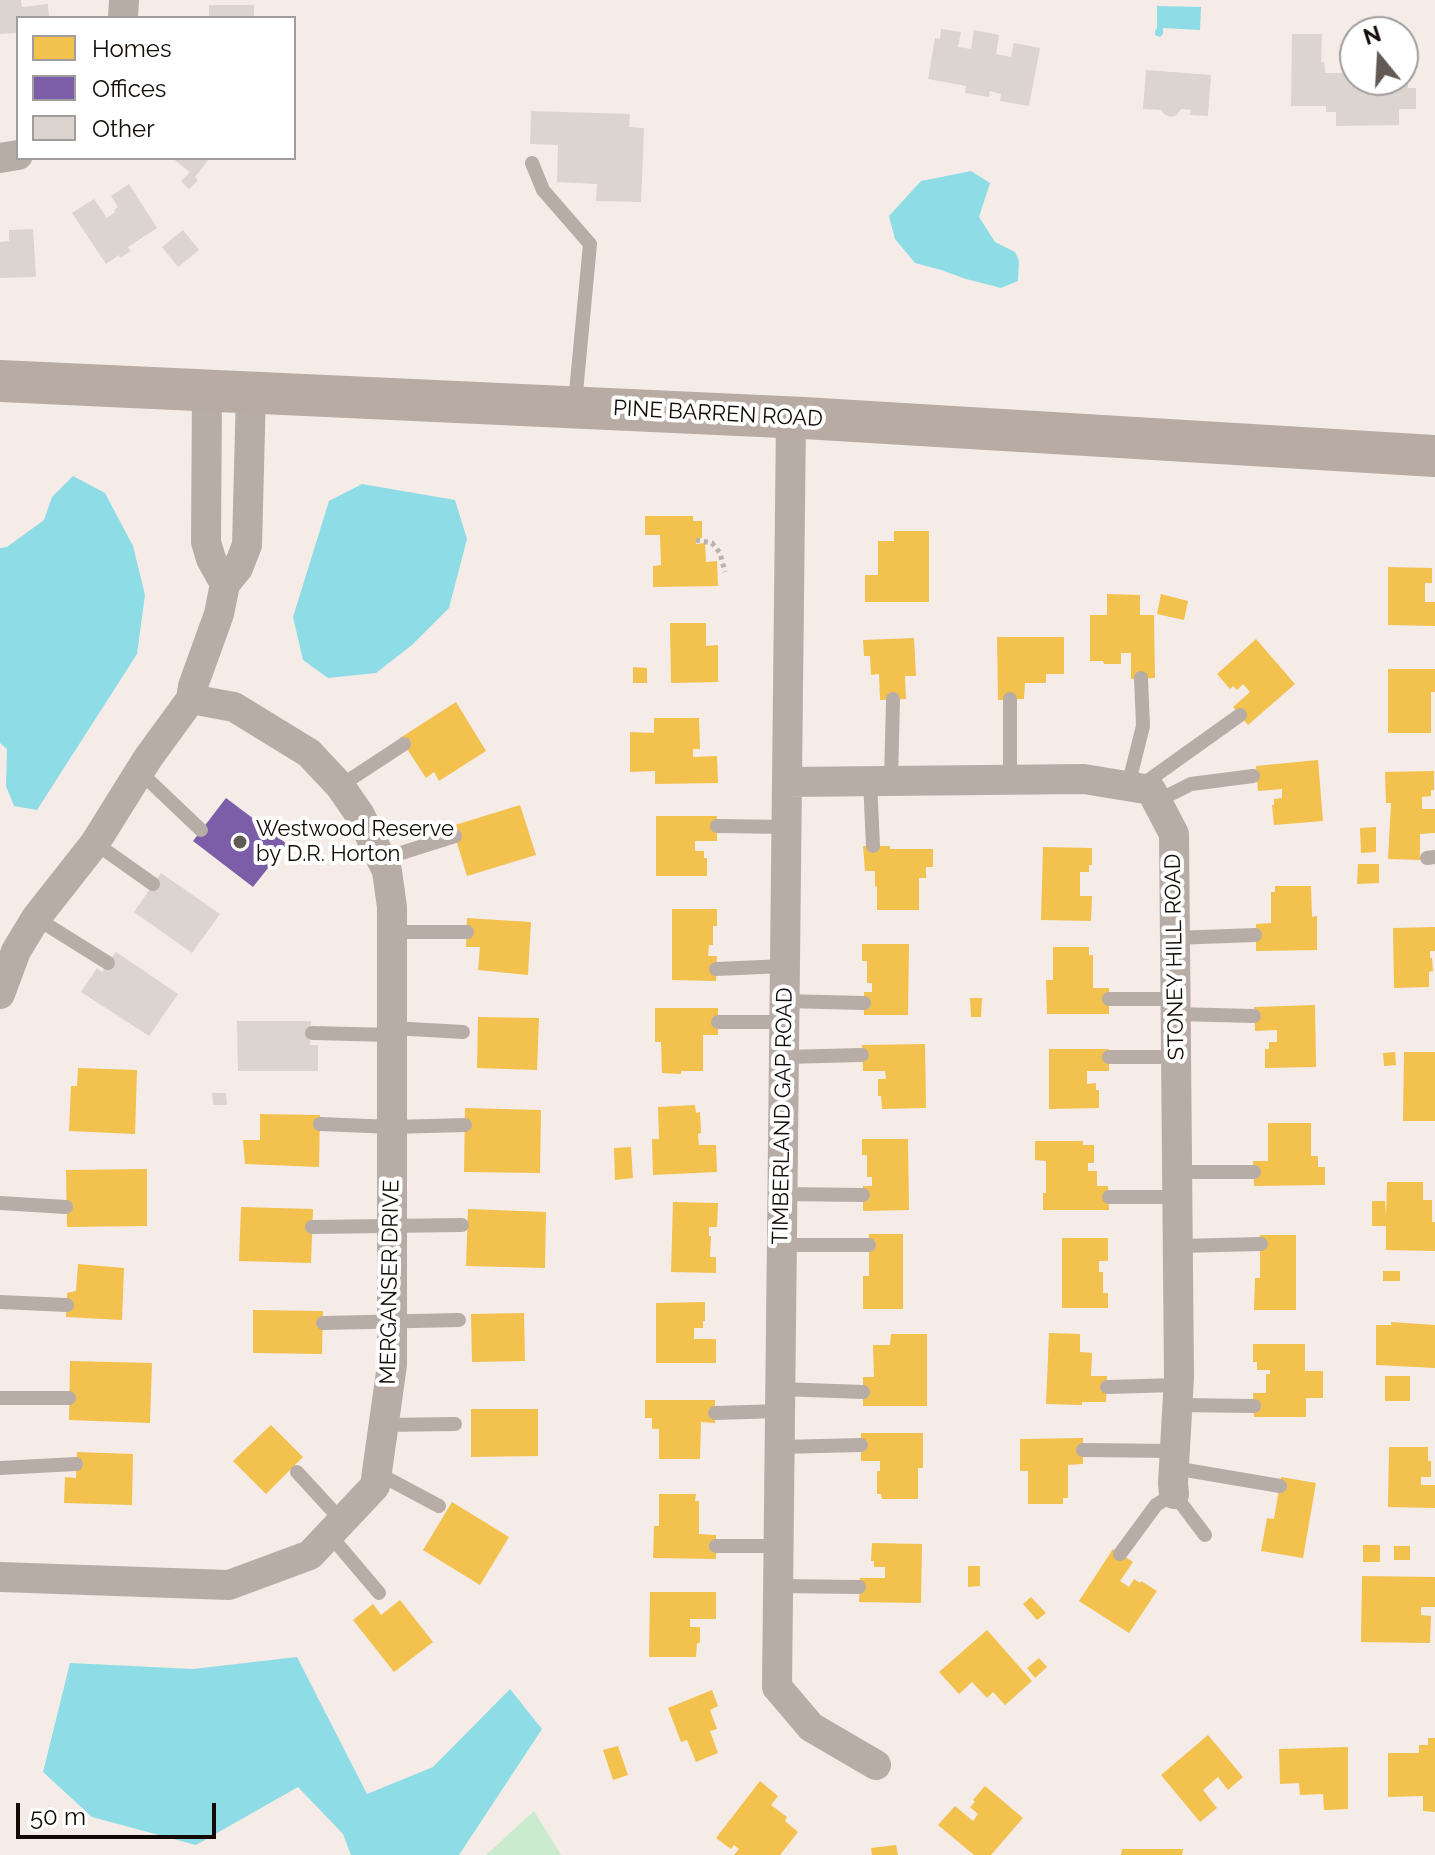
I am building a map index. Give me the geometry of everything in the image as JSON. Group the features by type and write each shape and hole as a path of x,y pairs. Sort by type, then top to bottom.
{"main road":[{"name":"PINE BARREN ROAD","path":"0,381 791,417 1435,456"}],"street":[{"path":"207,390 206,542 211,559 225,584"},
{"path":"0,994 16,951 36,918 95,843 191,699 219,614 225,584 238,568 247,545 251,392"},
{"name":"TIMBERLAND GAP ROAD","path":"791,417 777,1687 811,1727 876,1765"},
{"name":"MERGANSER DRIVE","path":"0,1577 229,1585 310,1555 375,1486 392,1365 392,919 387,871 360,815 340,786 309,753 234,707 191,699"},
{"path":"787,782 1084,779 1141,792"},
{"name":"STONEY HILL ROAD","path":"1141,792 1174,834 1178,1246 1178,1395 1174,1471"}],"lane":[{"path":"532,163 543,190 590,244 575,407"},
{"path":"1141,678 1141,792"},
{"path":"873,846 893,699"},
{"path":"1010,699 1010,779"},
{"path":"1141,792 1240,715"},
{"path":"340,786 404,744"},
{"path":"140,772 201,830"},
{"path":"1141,792 1253,776"},
{"path":"717,826 786,827"},
{"path":"382,859 455,836"},
{"path":"95,843 153,884"},
{"path":"36,918 108,963"},
{"path":"392,919 467,932"},
{"path":"1175,938 1255,935"},
{"path":"716,969 785,966"},
{"path":"1109,999 1254,1016"},
{"path":"718,1022 864,1003"},
{"path":"312,1033 463,1032"},
{"path":"784,1057 862,1055"},
{"path":"1109,1057 1176,1057"},
{"path":"320,1124 393,1127 465,1125"},
{"path":"1109,1197 1254,1172"},
{"path":"782,1194 863,1195"},
{"path":"0,1203 66,1207"},
{"path":"312,1227 462,1225"},
{"path":"1178,1246 1261,1244"},
{"path":"782,1245 869,1245"},
{"path":"0,1302 67,1305"},
{"path":"323,1323 459,1320"},
{"path":"1107,1387 1254,1406"},
{"path":"715,1413 780,1400 863,1392"},
{"path":"0,1398 69,1398"},
{"path":"384,1425 455,1424"},
{"path":"780,1447 861,1445"},
{"path":"1083,1450 1174,1471 1280,1486"},
{"path":"0,1468 76,1464"},
{"path":"1174,1471 1205,1535"},
{"path":"1120,1554 1156,1505 1174,1471"},
{"path":"297,1472 379,1593"},
{"path":"377,1473 439,1506"},
{"path":"716,1546 779,1546"},
{"path":"779,1586 859,1587"}],"path":[{"path":"696,540 712,543 720,553 725,572"}],"green space":[{"path":"534,1811 561,1855 486,1855"}],"water":[{"path":"1157,6 1201,7 1200,30 1163,28 1160,37 1155,35"},
{"path":"971,171 990,183 979,217 995,242 1015,252 1019,261 1018,281 1001,288 915,263 895,239 889,216 921,181"},
{"path":"73,476 105,493 133,546 145,595 137,654 37,810 14,806 6,786 7,749 0,743 0,548 7,547 44,520 52,497"},
{"path":"362,484 455,500 467,539 449,608 412,645 376,673 328,678 303,660 293,617 329,501"},
{"path":"297,1657 367,1794 433,1767 510,1689 542,1729 459,1855 351,1855 343,1834 298,1787 196,1845 92,1817 43,1772 70,1663 193,1669"}],"building: Homes":[{"path":"645,516 693,516 693,521 702,521 702,538 696,538 696,544 705,543 706,562 717,561 718,586 653,587 653,566 661,565 660,535 645,535"},
{"path":"894,531 929,531 929,602 865,602 865,575 878,575 878,541 894,541"},
{"path":"1388,567 1432,568 1432,583 1425,583 1425,602 1435,602 1435,626 1388,625"},
{"path":"1107,594 1140,595 1140,615 1154,615 1155,678 1131,679 1131,653 1121,653 1121,664 1090,661 1090,615 1107,615"},
{"path":"1161,594 1188,601 1184,620 1157,614"},
{"path":"670,623 706,623 706,646 718,645 718,682 671,683"},
{"path":"997,637 1064,637 1064,674 1046,674 1046,683 1025,683 1024,699 998,700"},
{"path":"914,638 916,676 905,676 906,699 880,700 879,674 871,675 870,656 864,656 863,640"},
{"path":"1256,639 1295,684 1248,725 1233,707 1250,692 1243,684 1237,690 1233,686 1230,689 1217,674"},
{"path":"633,667 647,668 647,683 633,683"},
{"path":"1388,669 1435,669 1435,692 1431,692 1431,733 1388,733"},
{"path":"456,702 486,751 439,781 434,772 426,778 400,738"},
{"path":"654,718 699,718 700,749 693,749 693,757 717,756 718,783 655,784 655,771 630,772 630,732 654,733"},
{"path":"1318,760 1323,821 1274,825 1272,805 1274,799 1282,798 1282,789 1258,791 1256,766"},
{"path":"1434,771 1434,790 1431,790 1431,796 1422,797 1422,809 1435,809 1435,833 1420,834 1420,860 1388,859 1391,803 1386,803 1385,772"},
{"path":"520,805 536,855 467,876 452,826"},
{"path":"656,816 717,816 717,841 695,841 695,851 704,851 704,858 707,858 707,876 656,876"},
{"path":"1376,827 1376,852 1361,853 1360,828"},
{"path":"863,846 933,849 933,867 926,867 926,878 919,878 919,910 877,910 875,871 865,871"},
{"path":"1043,847 1092,848 1089,872 1080,872 1080,896 1092,896 1091,921 1041,920"},
{"path":"1358,864 1379,864 1379,883 1357,884"},
{"path":"1275,886 1311,886 1312,917 1317,916 1317,950 1256,951 1256,924 1271,923 1271,892 1275,892"},
{"path":"672,909 717,909 717,926 713,926 713,945 709,945 708,956 717,956 716,981 672,980"},
{"path":"467,918 531,922 528,975 478,970 480,947 466,947"},
{"path":"1435,927 1435,951 1430,951 1433,971 1429,972 1429,987 1394,988 1393,928"},
{"path":"862,944 909,944 908,1015 864,1015 864,992 872,992 872,983 867,983 867,961 862,961"},
{"path":"1053,947 1089,947 1089,955 1093,955 1093,988 1109,988 1109,1014 1047,1014 1046,980 1053,980"},
{"path":"970,998 982,998 981,1017 971,1017"},
{"path":"1315,1005 1316,1067 1265,1068 1265,1049 1269,1049 1269,1042 1277,1042 1277,1030 1255,1031 1254,1007"},
{"path":"655,1008 718,1008 718,1035 703,1035 703,1071 662,1073 661,1042 655,1042"},
{"path":"478,1017 539,1018 537,1070 477,1068"},
{"path":"925,1044 926,1108 882,1109 878,1079 886,1079 885,1071 863,1071 862,1045"},
{"path":"1049,1049 1109,1049 1109,1071 1087,1071 1087,1084 1096,1083 1096,1090 1099,1090 1099,1108 1049,1109"},
{"path":"1395,1052 1396,1065 1384,1066 1383,1053"},
{"path":"1404,1052 1435,1052 1435,1121 1403,1121"},
{"path":"78,1068 137,1070 135,1134 69,1131 71,1086 77,1086"},
{"path":"695,1105 696,1113 700,1112 699,1145 716,1145 717,1172 653,1175 652,1139 659,1139 658,1107"},
{"path":"465,1108 541,1110 540,1173 464,1172"},
{"path":"260,1114 320,1115 319,1167 245,1164 243,1140 260,1140"},
{"path":"1268,1123 1311,1123 1311,1156 1318,1156 1318,1167 1325,1167 1325,1185 1254,1186 1253,1161 1268,1161"},
{"path":"862,1139 908,1139 909,1210 863,1211 863,1186 872,1186 872,1177 867,1177 867,1155 862,1155"},
{"path":"1035,1141 1083,1141 1083,1145 1094,1145 1094,1163 1088,1163 1088,1171 1097,1171 1097,1186 1108,1186 1109,1210 1043,1210 1046,1161 1035,1160"},
{"path":"631,1147 633,1178 615,1180 614,1148"},
{"path":"147,1169 147,1226 67,1227 66,1170"},
{"path":"1387,1182 1423,1182 1423,1200 1432,1200 1435,1251 1386,1250 1386,1226 1372,1226 1372,1201 1385,1201 1386,1216"},
{"path":"673,1202 718,1203 717,1227 709,1227 710,1257 716,1257 716,1273 671,1272"},
{"path":"241,1207 313,1209 311,1263 239,1261"},
{"path":"468,1209 546,1212 545,1268 466,1266"},
{"path":"869,1234 903,1234 903,1309 863,1309 863,1276 869,1276"},
{"path":"1260,1235 1296,1235 1296,1310 1254,1310 1255,1278 1260,1278"},
{"path":"1062,1238 1108,1238 1108,1261 1099,1261 1099,1272 1103,1272 1103,1293 1108,1293 1108,1308 1062,1308"},
{"path":"78,1264 124,1268 122,1320 66,1317 67,1293 76,1291"},
{"path":"1383,1271 1400,1271 1400,1281 1383,1281"},
{"path":"705,1302 703,1328 694,1328 694,1339 716,1339 716,1363 656,1363 656,1303"},
{"path":"253,1310 323,1311 322,1354 253,1353"},
{"path":"524,1313 525,1361 472,1362 471,1314"},
{"path":"1391,1322 1435,1325 1435,1368 1376,1365 1376,1325 1391,1325"},
{"path":"1049,1333 1080,1334 1080,1352 1092,1353 1091,1376 1107,1376 1106,1402 1046,1404"},
{"path":"891,1334 927,1334 927,1406 863,1406 863,1377 874,1377 873,1345 890,1345"},
{"path":"1253,1344 1305,1344 1305,1371 1323,1371 1323,1398 1306,1398 1306,1417 1254,1417 1253,1393 1266,1393 1266,1374 1270,1374 1270,1370 1257,1370 1257,1362 1253,1362"},
{"path":"70,1361 152,1363 150,1423 69,1420"},
{"path":"1385,1376 1410,1376 1410,1401 1385,1401"},
{"path":"645,1400 715,1400 715,1423 701,1422 700,1459 659,1459 659,1429 652,1429 652,1418 645,1418"},
{"path":"471,1409 538,1409 538,1456 471,1457"},
{"path":"271,1425 303,1457 266,1494 233,1461"},
{"path":"861,1433 923,1433 923,1468 918,1468 918,1499 882,1499 881,1494 877,1494 880,1461 861,1461"},
{"path":"1083,1438 1083,1464 1068,1465 1068,1498 1063,1498 1063,1504 1028,1504 1028,1471 1020,1471 1020,1439"},
{"path":"1389,1447 1428,1447 1431,1477 1421,1477 1421,1485 1435,1485 1435,1508 1388,1507"},
{"path":"77,1452 133,1454 132,1505 64,1503 65,1477 76,1478"},
{"path":"1281,1477 1316,1483 1303,1558 1261,1551 1267,1518 1274,1519"},
{"path":"659,1494 696,1494 695,1501 699,1501 699,1534 716,1535 716,1559 653,1558 654,1526 659,1526"},
{"path":"452,1502 509,1537 480,1585 423,1550"},
{"path":"872,1543 922,1544 921,1603 859,1602 860,1578 885,1578 885,1567 874,1567 874,1561 871,1561"},
{"path":"1363,1545 1380,1545 1380,1562 1363,1562"},
{"path":"1394,1546 1410,1546 1410,1560 1394,1560"},
{"path":"1113,1549 1133,1562 1120,1581 1129,1587 1134,1579 1157,1591 1129,1633 1079,1601"},
{"path":"968,1566 980,1566 980,1586 968,1587"},
{"path":"1362,1576 1435,1577 1435,1607 1421,1607 1421,1615 1431,1616 1430,1643 1361,1642"},
{"path":"650,1592 716,1592 716,1619 690,1619 690,1627 700,1627 696,1657 649,1657"},
{"path":"1031,1597 1046,1613 1037,1620 1023,1604"},
{"path":"400,1600 433,1642 394,1672 353,1620 373,1604 381,1615"},
{"path":"987,1630 1032,1681 1005,1705 993,1692 987,1698 972,1682 959,1694 939,1672"},
{"path":"1039,1658 1047,1667 1035,1678 1027,1668"},
{"path":"712,1690 718,1706 710,1710 717,1729 710,1731 718,1753 696,1762 687,1740 681,1742 668,1708"},
{"path":"1208,1735 1243,1777 1228,1790 1218,1777 1203,1790 1217,1808 1200,1822 1161,1775"},
{"path":"1428,1738 1435,1738 1435,1812 1423,1811 1423,1796 1388,1797 1388,1753 1419,1753 1419,1745 1428,1745"},
{"path":"618,1746 628,1775 613,1780 603,1750"},
{"path":"1348,1747 1348,1809 1324,1810 1323,1794 1300,1795 1299,1783 1280,1784 1279,1749"},
{"path":"760,1781 778,1796 771,1805 787,1817 785,1821 798,1832 780,1855 734,1855 739,1849 734,1845 731,1849 716,1838"},
{"path":"985,1786 1023,1818 991,1855 974,1855 938,1825 955,1806 973,1821 978,1814 970,1807"},
{"path":"896,1845 898,1855 872,1855 871,1848"},
{"path":"1122,1849 1183,1849 1182,1855 1121,1855"}],"building: Offices":[{"name":"Westwood Reserve by D.R. Horton","path":"226,798 287,844 253,887 193,841"}],"building: Other":[{"path":"0,0 21,0 22,7 48,4 49,16 16,16 16,33 0,34"},
{"path":"209,5 254,5 254,16 209,16"},
{"path":"941,29 961,32 958,47 971,49 974,30 999,35 996,54 1011,57 1014,43 1040,48 1029,106 1000,101 1001,94 990,91 989,97 965,93 966,86 928,79 935,38 940,39"},
{"path":"1292,34 1322,34 1321,62 1324,62 1325,73 1339,73 1339,96 1416,96 1416,109 1399,109 1399,125 1336,126 1336,112 1326,112 1326,106 1291,106"},
{"path":"1146,70 1211,75 1208,116 1190,115 1191,110 1181,109 1176,116 1170,117 1161,110 1143,109"},
{"path":"531,111 630,114 629,127 644,128 641,202 596,201 597,184 557,182 558,145 530,144"},
{"path":"175,160 208,160 195,177 198,180 189,189 181,181 190,172"},
{"path":"129,184 157,228 128,247 131,251 106,264 72,213 94,199 107,218 118,207 111,196"},
{"path":"33,229 36,277 0,278 0,242 9,241 9,230"},
{"path":"183,230 199,250 178,267 162,247"},
{"path":"161,873 220,914 192,953 134,912"},
{"path":"116,952 178,994 149,1036 81,992 97,968 102,972"},
{"path":"237,1021 311,1021 310,1045 318,1045 318,1071 238,1071"},
{"path":"212,1093 226,1093 227,1105 213,1105"}],"place":[{"name":"Westwood Reserve by D.R. Horton","path":"240,842"}]}
